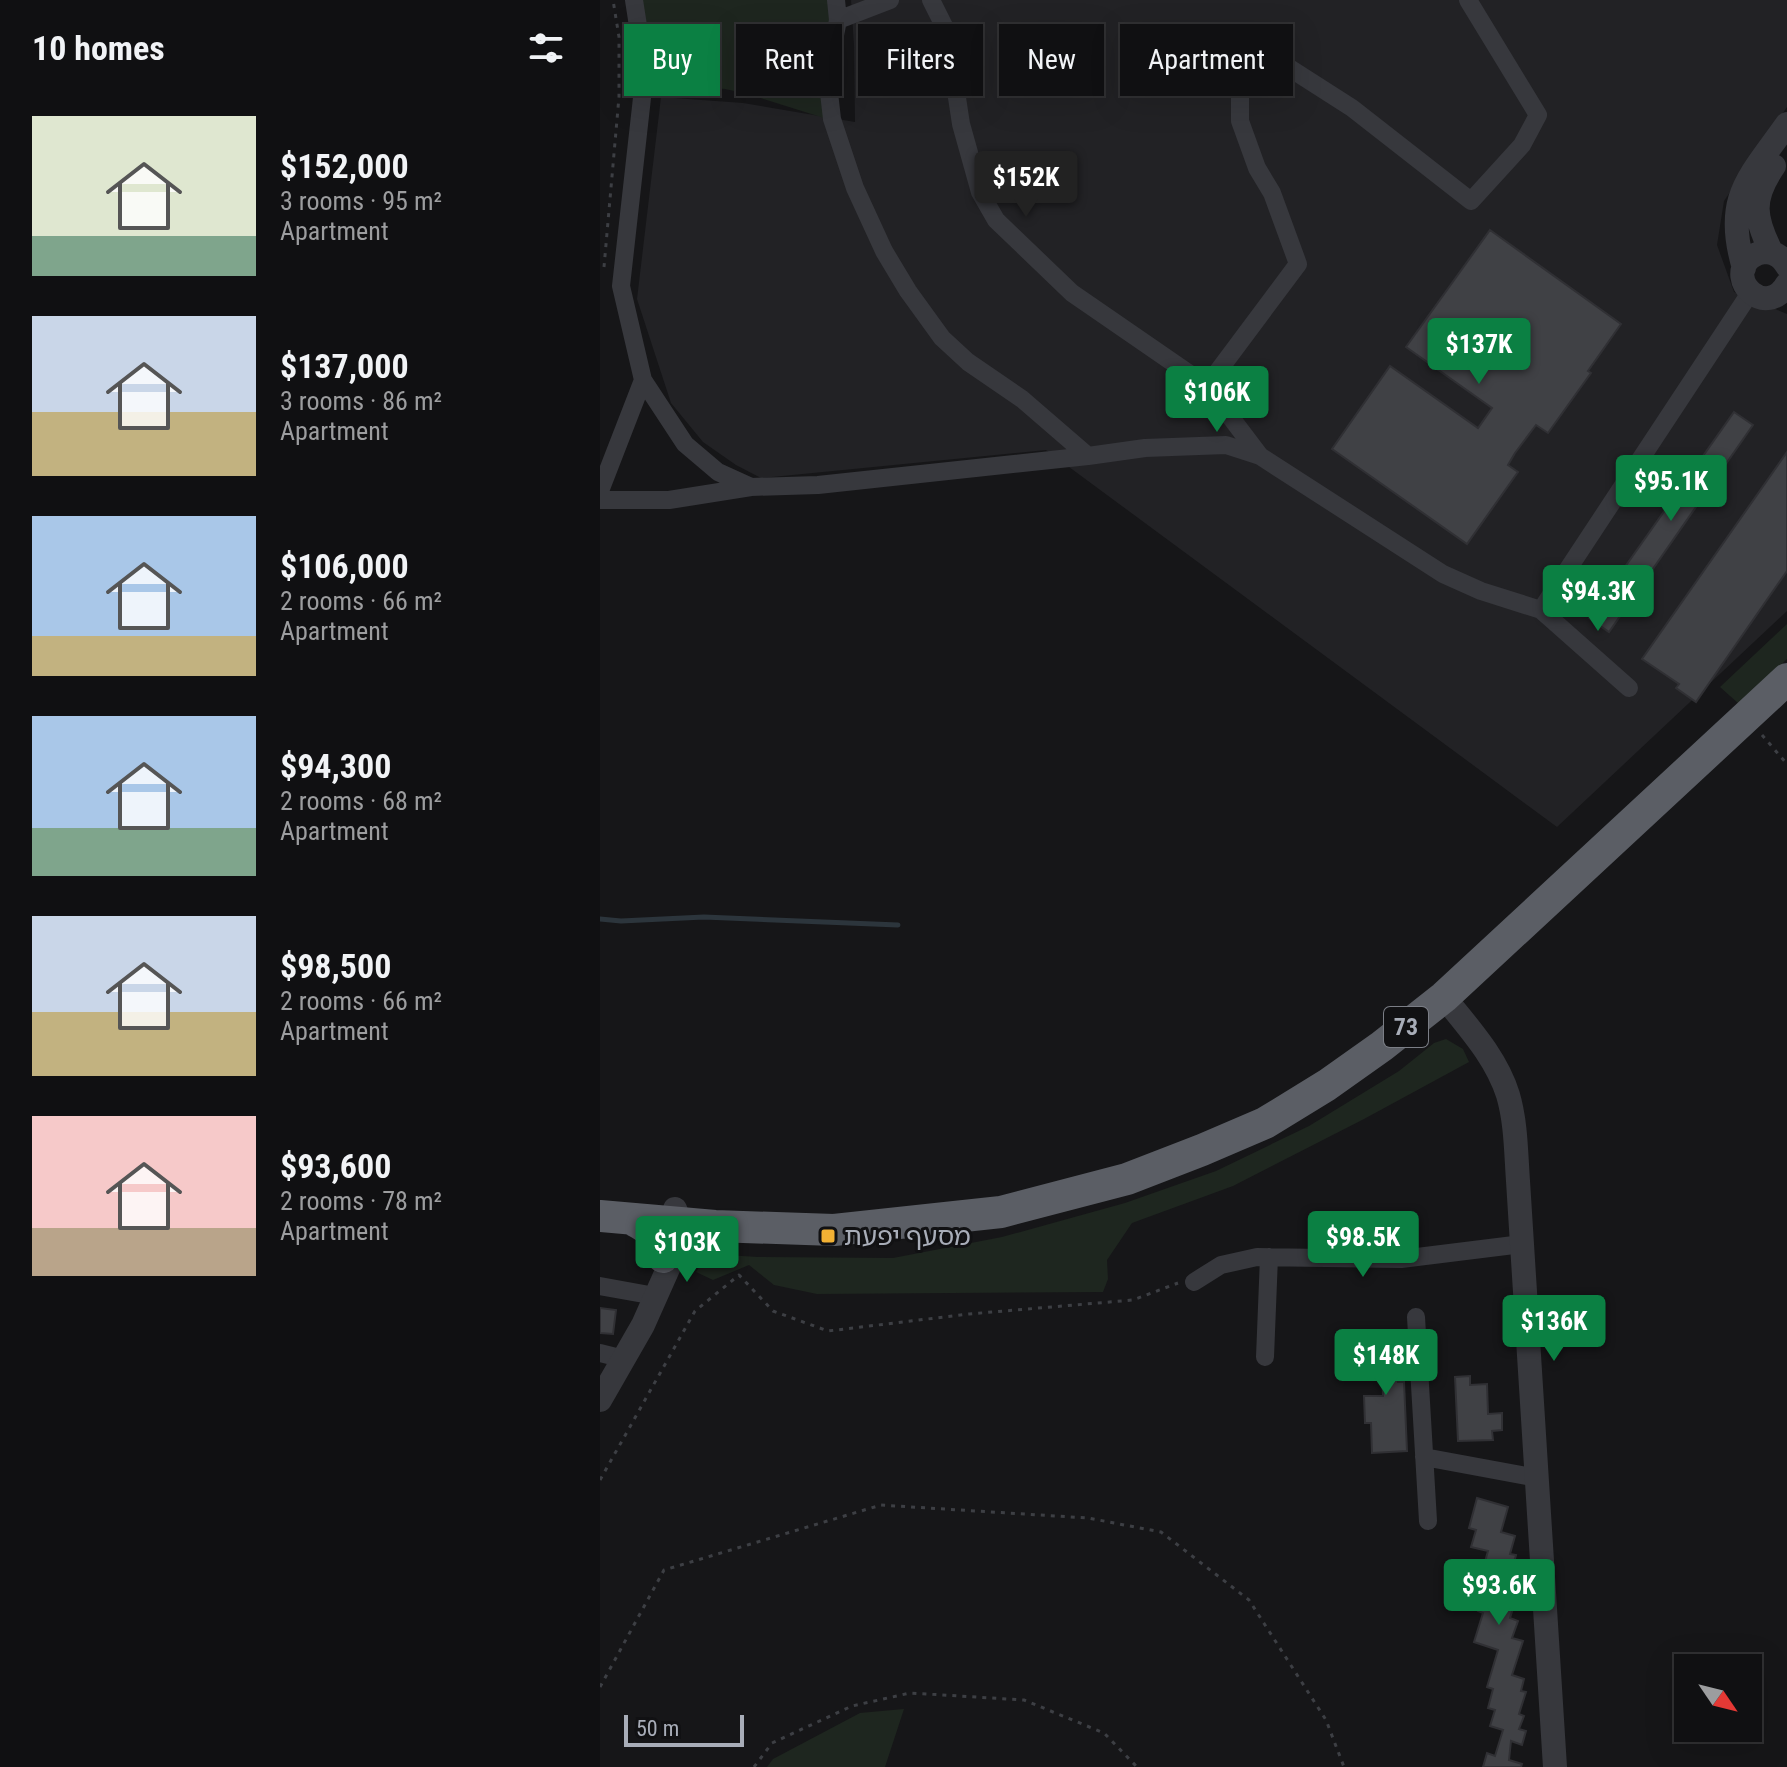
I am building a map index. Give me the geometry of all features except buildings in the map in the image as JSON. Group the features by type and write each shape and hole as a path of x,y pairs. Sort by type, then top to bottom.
{"highway":[{"name":"73","path":"600,1201 678,1232 801,1219 935,1220 1001,1212 1061,1197 1127,1179 1215,1145 1265,1123 1327,1085 1444,997 1787,679"},
{"path":"600,1216 633,1220 658,1239 678,1232"}],"street":[{"path":"634,0 645,71 621,286 643,380 685,444 718,472 751,487"},
{"path":"836,0 838,20 827,75 832,119 855,188 884,251 942,338 968,362 1022,399 1088,456"},
{"path":"838,20 890,0"},
{"path":"931,0 947,32 961,124 980,192 996,220 1072,293 1207,386 1260,456"},
{"path":"1207,386 1298,264 1272,193 1257,168 1240,121 1240,91 1260,67 1277,60 1352,108 1471,201 1522,145 1538,115 1468,0"},
{"path":"1787,124 1742,190 1738,205 1736,233 1745,287 1750,293 1765,299 1779,294 1783,276 1761,229 1757,203 1764,181 1787,146"},
{"path":"1744,268 1750,258 1757,254 1783,276"},
{"path":"1541,610 1750,293"},
{"path":"600,491 643,380"},
{"path":"600,500 669,500 751,487 818,485 1145,448 1226,445 1260,456 1443,574 1481,591 1541,610 1629,688"},
{"path":"1444,997 1491,1058 1508,1096 1513,1118 1555,1767"},
{"path":"600,1400 612,1356 643,1325 678,1232"},
{"path":"1194,1282 1221,1265 1257,1257 1401,1259 1522,1244"},
{"path":"1265,1357 1269,1257"},
{"path":"600,1286 655,1296"},
{"path":"1416,1317 1428,1521"},
{"path":"1424,1457 1537,1478"}],"path":[{"path":"1746,717 1787,764"},
{"path":"600,1480 695,1311 739,1275 773,1311 828,1331 969,1314 1133,1300 1174,1283 1194,1282"},
{"path":"600,1687 664,1570 881,1505 1088,1518 1161,1532 1249,1600 1326,1720 1344,1767"},
{"path":"754,1767 772,1743 852,1706 910,1693 1024,1700 1104,1733 1137,1767"}],"shaded area":[{"path":"637,0 830,0 829,24 736,24 736,91 720,89 720,24 646,24"},
{"path":"851,0 1787,0 1787,107 1724,201 1717,245 1734,292 1787,314 1787,611 1557,827 1046,450 761,478 736,465 703,442 671,403 637,299 661,97 743,103 855,122"},
{"path":"754,96 825,96 824,118"},
{"path":"1787,624 1787,659 1739,704 1720,687"},
{"path":"1446,1039 1463,1049 1469,1062 1233,1186 1132,1223 1107,1260 1108,1279 1103,1292 817,1294 774,1285 749,1265 713,1280 696,1272 711,1254 893,1258 1002,1237 1125,1203 1216,1171 1309,1126 1399,1071 1434,1043"},
{"path":"904,1709 885,1767 767,1767 773,1759 860,1713"}],"waterway":[{"path":"600,919 621,921 704,917 898,925"}],"place":[{"name":"מסעף יפעת","path":"828,1236"}]}
